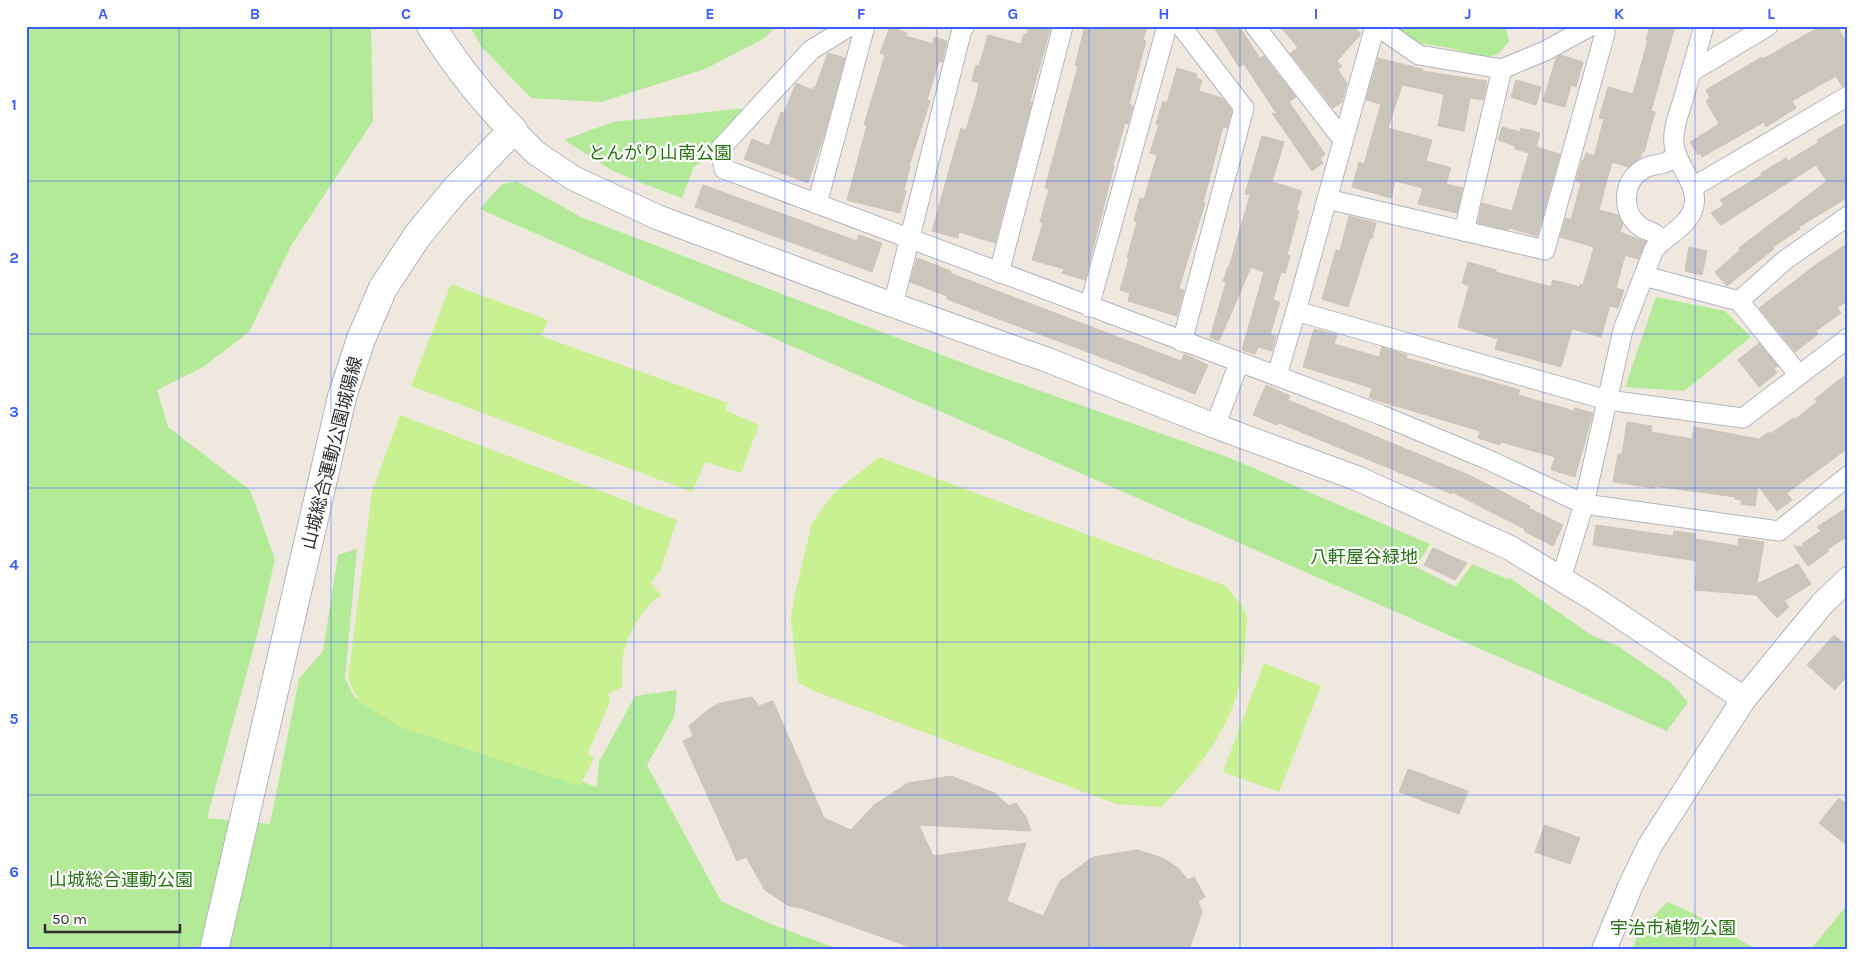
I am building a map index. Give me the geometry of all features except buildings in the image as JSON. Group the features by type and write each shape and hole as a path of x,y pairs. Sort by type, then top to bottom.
{"main road":[{"path":"431,26 454,63 489,106 513,130"},
{"name":"山城総合運動公園城陽線","path":"214,950 342,397 361,339 383,288 418,235 455,190 513,130"}],"street":[{"path":"850,26 811,50 720,149 724,169 1381,415 1484,458 1584,504 1779,531 1848,476"},
{"path":"817,204 865,26"},
{"path":"999,273 1063,26"},
{"path":"1089,307 1168,26"},
{"path":"1181,26 1244,108 1182,342"},
{"path":"1255,26 1343,140"},
{"path":"1277,375 1376,26 1419,54 1502,69 1545,51 1591,26"},
{"path":"1327,200 1545,250 1605,33 1600,26"},
{"path":"1561,579 1584,504 1622,330 1654,249 1688,219 1693,209 1695,198 1693,187 1677,156 1674,144 1676,123 1704,26"},
{"path":"1691,72 1768,26"},
{"path":"893,305 961,27"},
{"path":"1464,231 1502,69"},
{"path":"1693,187 1848,96"},
{"path":"513,130 536,153 573,178 657,217 893,305 1046,359 1215,426 1359,479 1510,548 1596,600 1744,699"},
{"path":"1662,240 1656,233 1647,231 1637,225 1630,216 1626,205 1626,194 1629,183 1636,174 1646,167 1665,163 1677,156"},
{"path":"1739,302 1784,260 1848,216"},
{"path":"1644,276 1739,302 1800,375"},
{"path":"1296,311 1607,400 1743,418 1848,338"},
{"path":"1215,426 1239,363"},
{"path":"1604,950 1630,888 1650,847 1744,699 1822,604 1848,579"}],"green space":[{"name":"山城総合運動公園","path":"26,26 371,26 373,121 292,244 249,332 203,367 157,390 168,427 250,490 275,559 260,624 207,818 270,824 299,679 323,651 338,555 357,549 345,679 355,698 450,737 597,787 599,762 635,696 677,690 674,717 647,765 721,901 773,925 841,950 26,950"},
{"path":"470,26 777,26 763,39 705,69 601,102 531,98 481,46"},
{"path":"1393,26 1505,26 1509,42 1499,53 1486,58 1450,48 1412,42"},
{"name":"とんがり山南公園","path":"747,108 707,158 693,168 682,198 613,171 564,140 613,122"},
{"name":"八軒屋谷緑地","path":"516,181 581,217 984,371 1230,458 1430,544 1416,567 1456,587 1472,564 1507,579 1510,578 1591,635 1618,646 1671,683 1688,702 1667,731 480,209 501,185"},
{"path":"451,284 548,320 541,336 728,403 725,410 759,425 741,473 705,462 692,492 411,386"},
{"path":"1656,297 1725,311 1751,337 1684,391 1625,387"},
{"path":"400,415 677,520 660,571 651,583 661,595 644,611 625,647 622,687 608,694 610,702 588,753 594,758 580,786 402,728 360,702 348,679 372,492"},
{"path":"879,457 1226,586 1245,611 1247,621 1242,670 1237,693 1220,734 1194,771 1161,807 1116,804 814,691 798,682 791,619 812,523 834,493"},
{"path":"1264,663 1321,686 1279,792 1223,772"},
{"name":"宇治市植物公園","path":"1668,902 1690,912 1758,950 1632,950 1639,930"},
{"path":"1848,904 1848,950 1810,950"}]}
